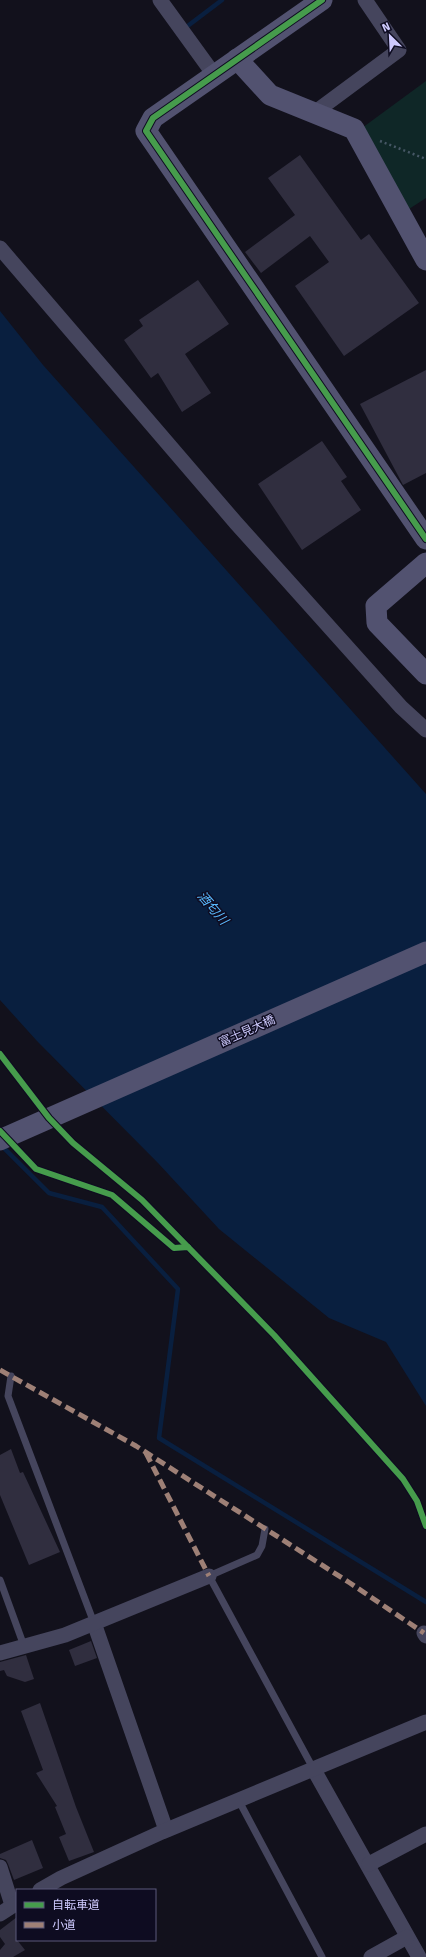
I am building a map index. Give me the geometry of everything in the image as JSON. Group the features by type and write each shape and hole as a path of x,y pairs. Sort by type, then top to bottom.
{"street":[{"path":"160,0 215,76"},
{"path":"322,0 153,118 146,131 426,539"},
{"path":"314,113 399,50 365,0"},
{"path":"237,59 270,95 354,129 426,260"},
{"path":"0,248 236,523 401,707 426,730"},
{"path":"426,563 376,606 377,623 426,674"},
{"name":"富士見大橋","path":"5,1138 426,952"},
{"path":"0,1653 65,1635 209,1576"},
{"path":"94,1623 166,1830"},
{"path":"42,1889 61,1878 166,1830 314,1770 426,1722"},
{"path":"314,1770 369,1864 419,1957"},
{"path":"369,1864 426,1834"},
{"path":"0,1867 10,1907"},
{"path":"371,1957 407,1937"}],"lane":[{"path":"11,1376 8,1396 94,1623"},
{"path":"265,1529 262,1546 257,1555 209,1576 314,1770"},
{"path":"0,1580 24,1646"},
{"path":"239,1801 322,1957"}],"path":[{"path":"354,129 426,159"}],"green space":[{"path":"426,81 426,198 409,209 362,128"}],"water":[{"name":"酒匂川","path":"0,311 43,365 426,794 426,1406 386,1342 329,1318 219,1229 158,1163 37,1041 0,1000"}],"building":[{"path":"300,155 361,240 369,234 419,303 344,356 295,286 329,262 310,236 261,273 245,252 295,215 268,178"},
{"path":"198,280 229,324 185,354 211,393 182,412 158,373 151,378 124,340 143,326 139,320"},
{"path":"426,370 426,473 403,485 360,404"},
{"path":"322,441 347,477 341,481 361,510 302,550 258,484"},
{"path":"11,1449 20,1473 23,1472 60,1552 29,1565 0,1495 0,1455"},
{"path":"91,1641 97,1658 75,1666 69,1650"},
{"path":"26,1655 34,1679 25,1682 7,1676 4,1670 0,1671 0,1662"},
{"path":"40,1703 76,1807 94,1852 69,1861 59,1837 66,1834 55,1807 57,1806 36,1773 43,1770 21,1711"},
{"path":"32,1840 43,1868 14,1880 6,1860 0,1858 0,1854"},
{"path":"16,1918 16,1941 18,1941 25,1950 13,1957 0,1957 0,1950 5,1944 0,1937 0,1930"}],"waterway":[{"path":"184,26 185,28 222,0"},
{"path":"1,1145 49,1193 102,1207 178,1289 159,1438 426,1602"}],"marked path":[{"path":"0,1370 136,1446 350,1583 424,1633"},
{"path":"146,1453 209,1576"}],"cycle path":[{"path":"322,0 153,118 146,131 426,539"},
{"path":"0,1054 49,1118 73,1143 142,1200 188,1247"},
{"path":"0,1131 36,1169 112,1195 174,1248 188,1247 274,1335 403,1479 417,1501 426,1526"}]}
